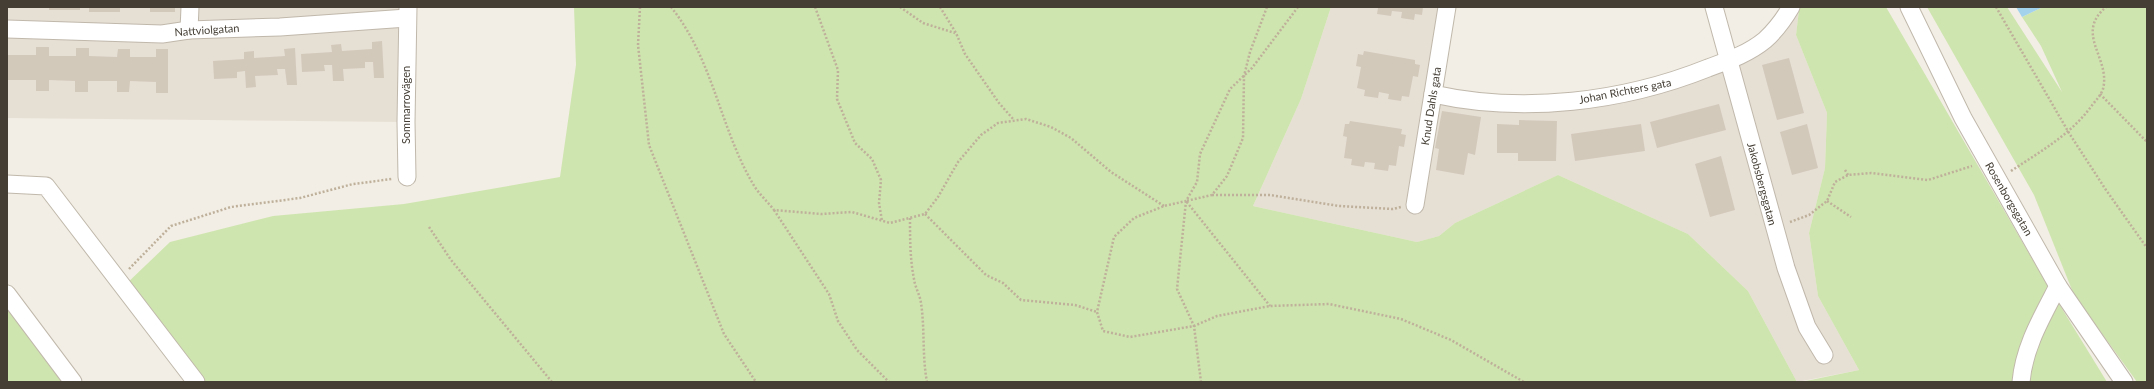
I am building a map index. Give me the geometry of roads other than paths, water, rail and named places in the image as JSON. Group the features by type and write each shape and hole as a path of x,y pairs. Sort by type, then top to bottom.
{"street":[{"path":"189,30 190,7"},
{"name":"Knud Dahls gata","path":"1415,205 1447,7"},
{"name":"Jakobsbergsgatan","path":"1714,7 1774,227 1807,327 1824,355"},
{"name":"Johan Richters gata","path":"1433,94 1458,100 1528,103 1580,101 1673,82 1752,49 1776,28 1791,7"},
{"name":"Rosenborgsgatan","path":"1909,7 1963,118 2058,286 2124,382"},
{"name":"Nattviolgatan","path":"7,29 162,34 189,30 280,27 408,19"},
{"name":"Sommarrovägen","path":"407,177 408,19"},
{"path":"7,184 46,186 196,382"},
{"path":"2021,382 2022,367 2033,332 2058,286"},
{"path":"7,294 73,382"}],"water":[{"path":"2016,7 2043,7 2022,17"}]}
